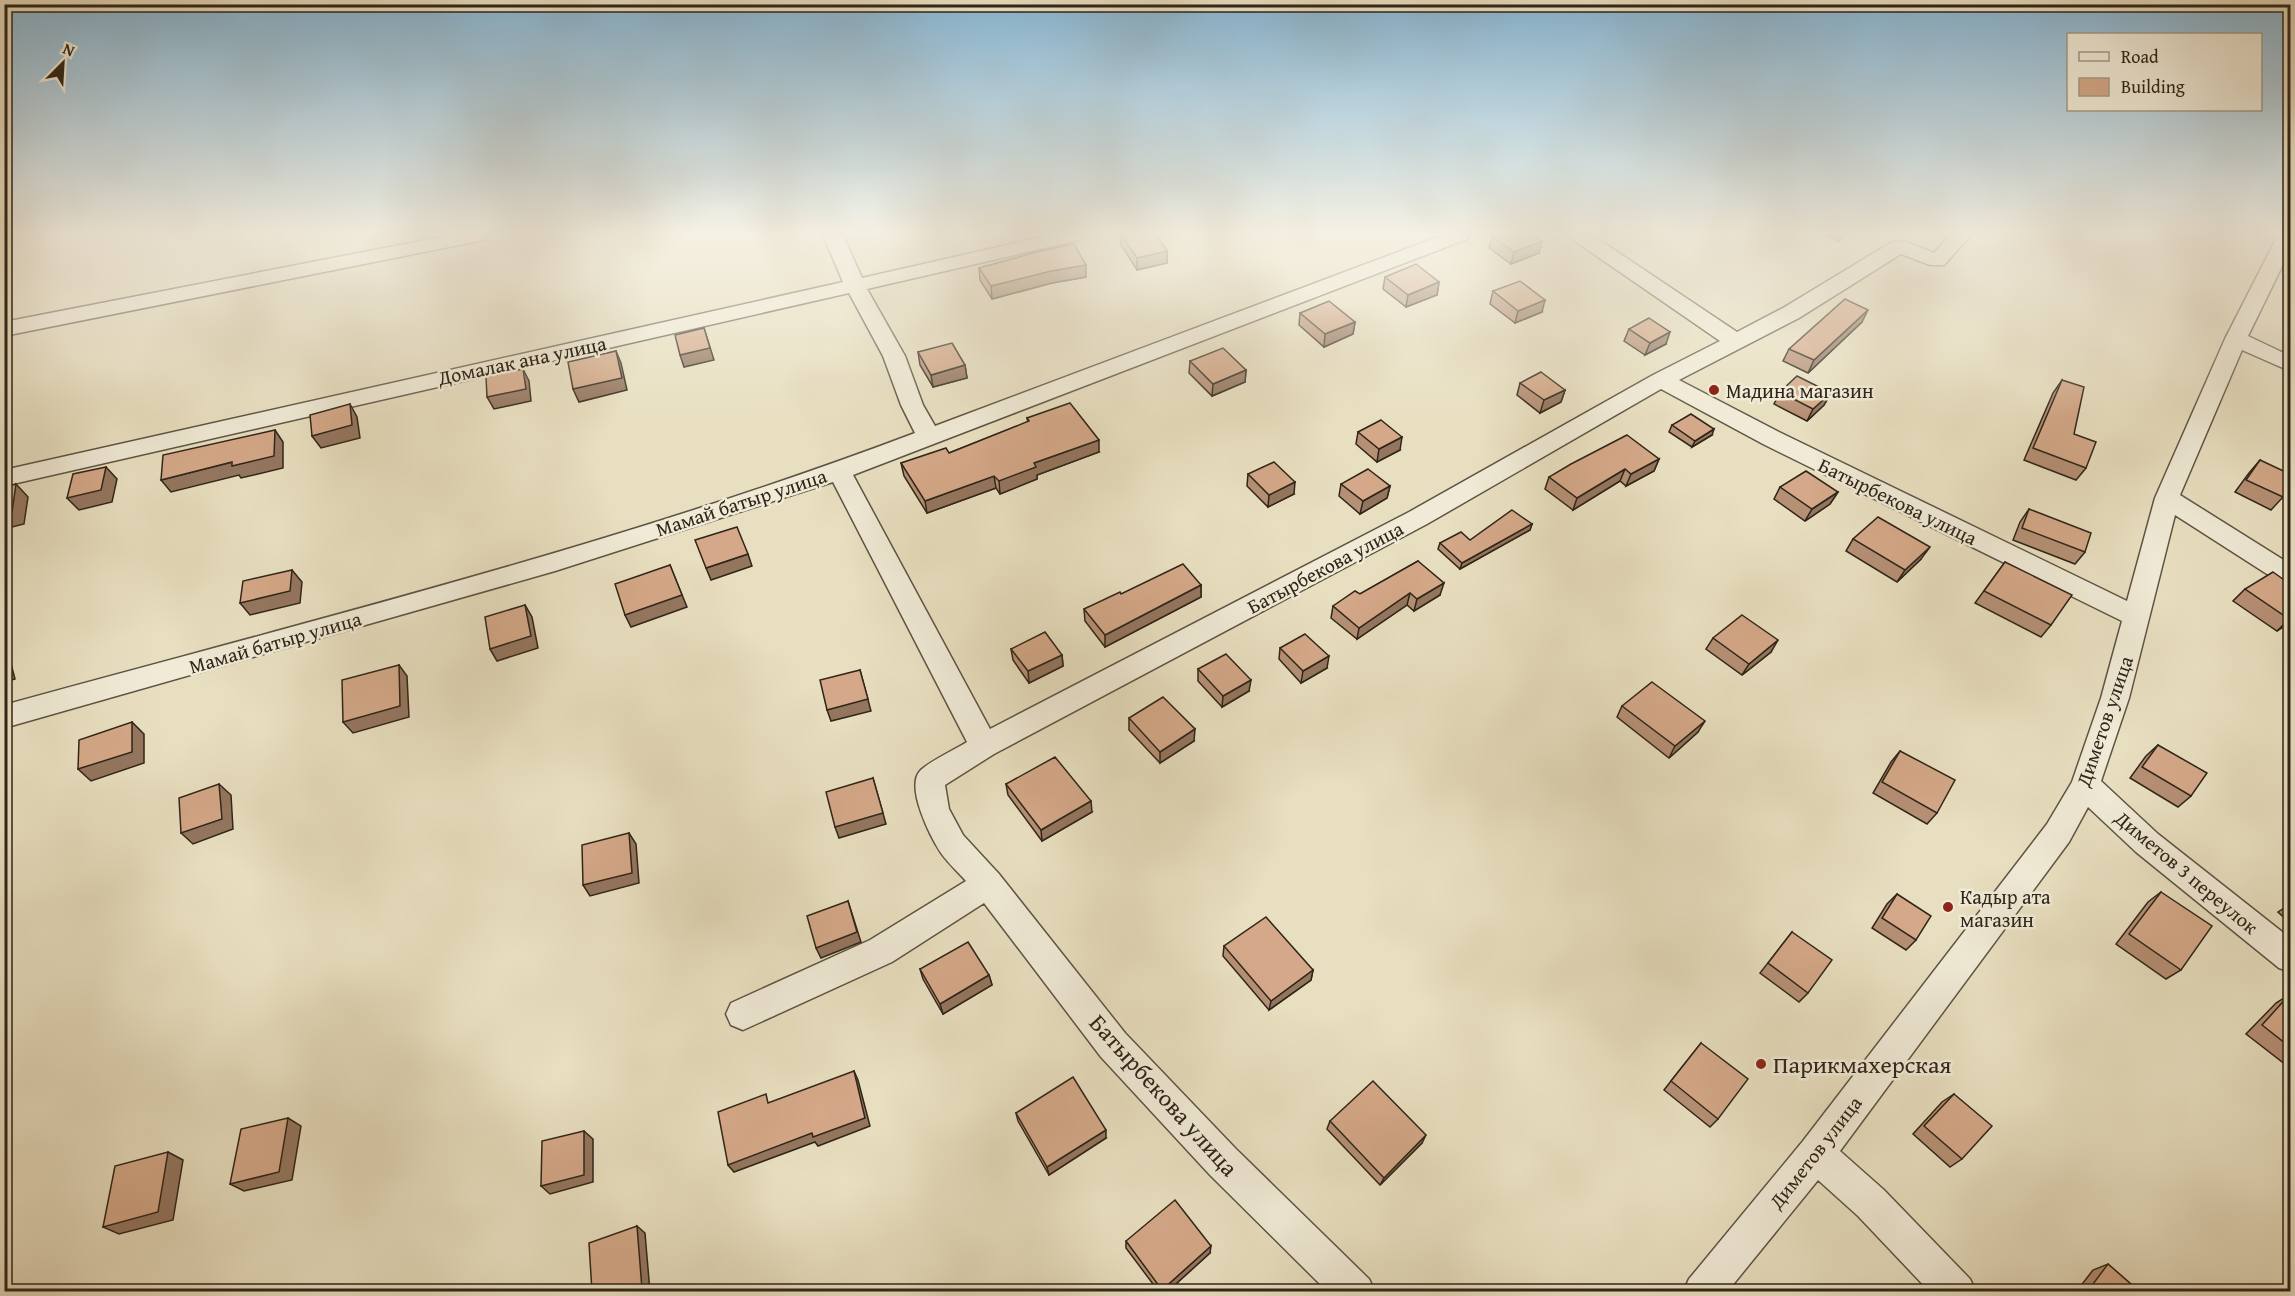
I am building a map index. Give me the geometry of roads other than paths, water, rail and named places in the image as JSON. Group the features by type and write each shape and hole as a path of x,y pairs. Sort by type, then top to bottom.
{"street":[{"path":"4,329 173,295"},
{"name":"Домалак ана улица","path":"4,478 366,394 812,295"},
{"path":"860,295 894,356 912,405 929,437"},
{"name":"Мамай батыр улица","path":"4,717 555,562 839,471 1301,295"},
{"path":"1668,295 1734,340"},
{"name":"Батырбекова улица","path":"1356,1292 1223,1162 1113,1046 987,884 952,844 934,810 930,780 984,746 1418,518 1660,380 1734,340 1791,313 1819,295"},
{"name":"Диметов улица","path":"1702,1292 1816,1154 2058,832 2085,785 2115,698 2167,498 2236,339 2258,295"},
{"path":"2236,339 2290,364"},
{"name":"Батырбекова улица","path":"1660,380 1771,438 2137,617"},
{"path":"839,471 984,746"},
{"path":"2167,498 2290,576"},
{"name":"Диметов 3 переулок","path":"2085,785 2147,843 2290,957"},
{"path":"743,1014 881,951 987,884"},
{"path":"1816,1154 1870,1203 1957,1292"}],"place":[{"name":"Мадина магазин","path":"1714,390"},
{"name":"Кадыр ата магазин","path":"1948,907"},
{"name":"Парикмахерская","path":"1761,1064"}]}
